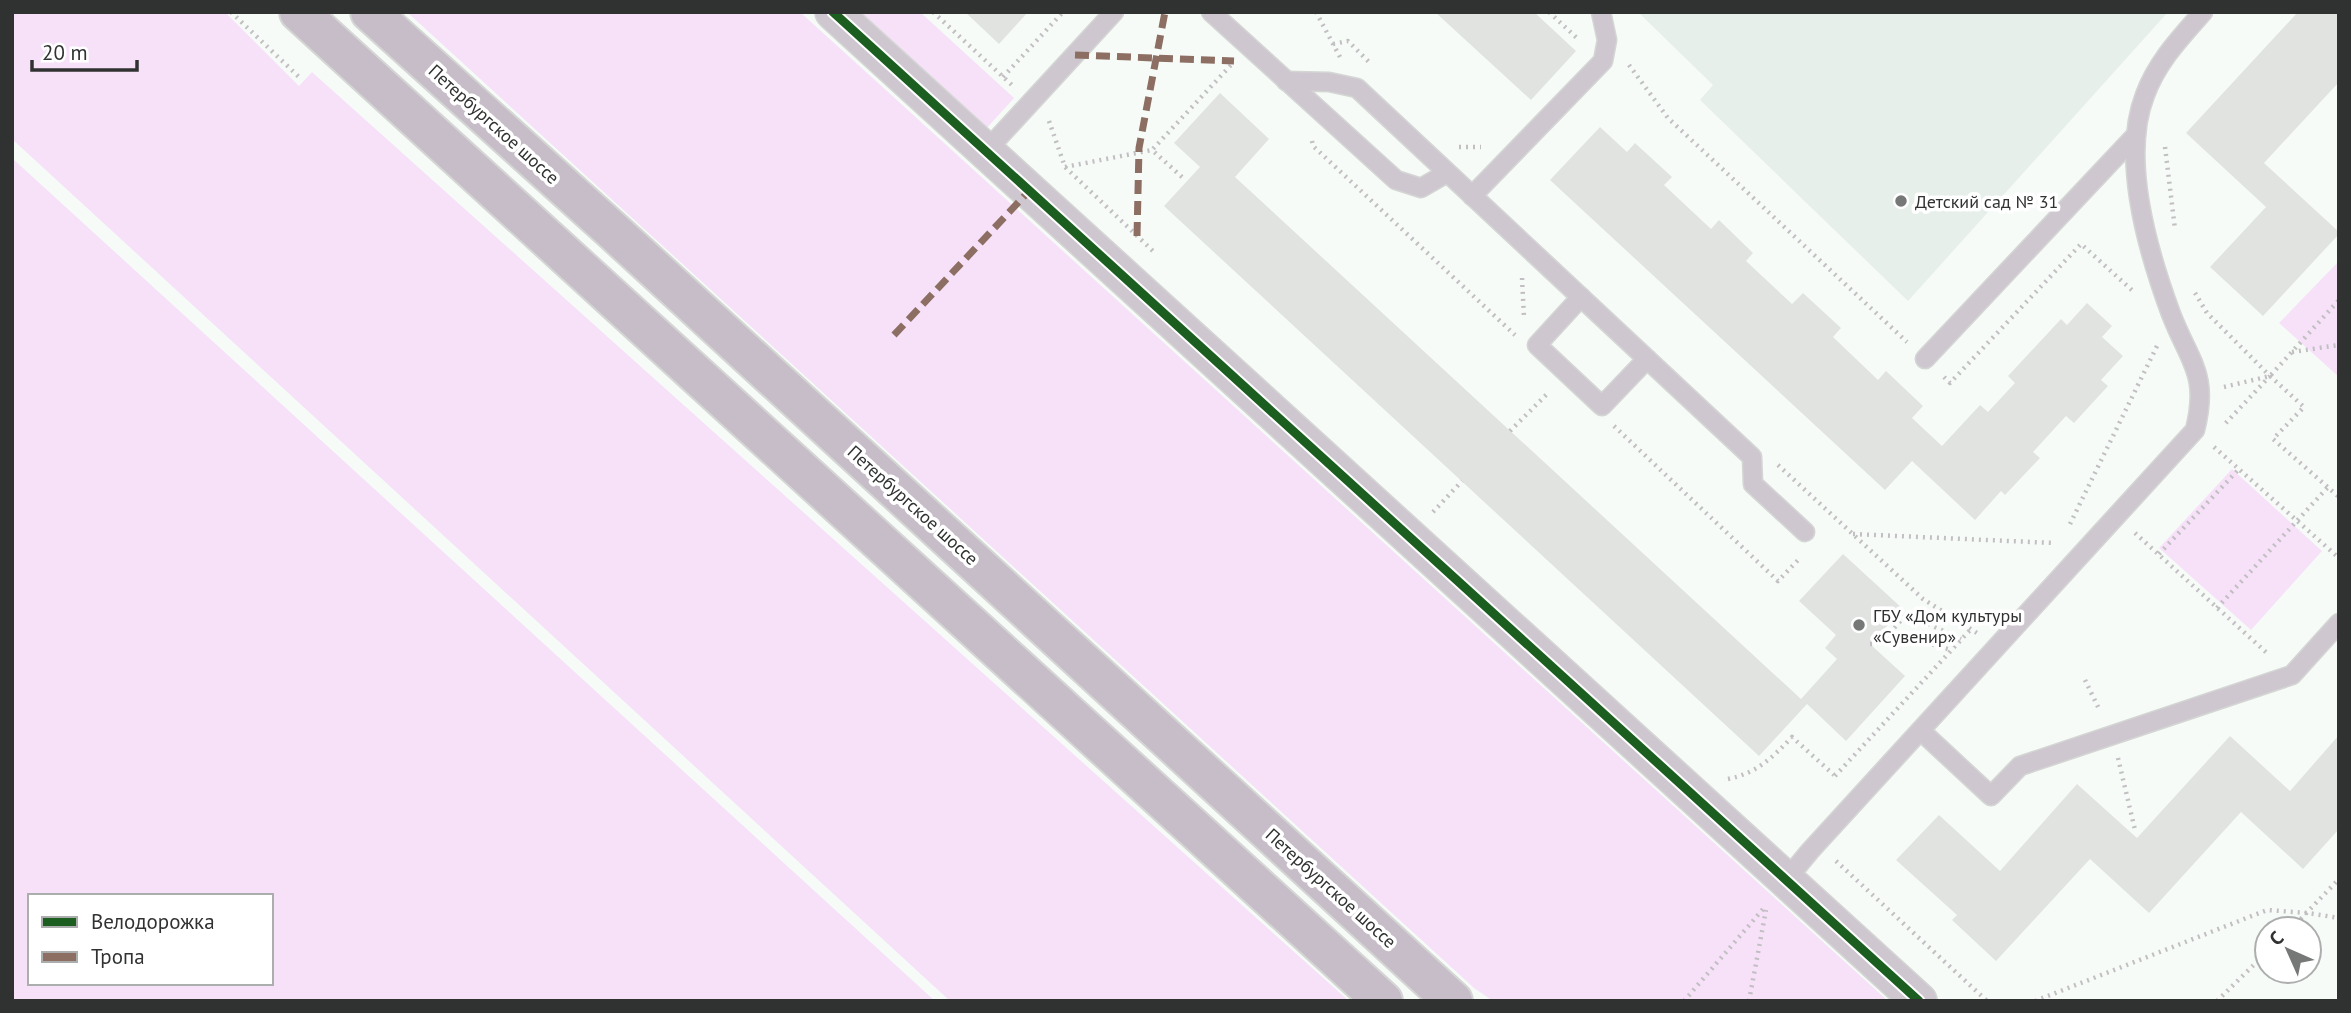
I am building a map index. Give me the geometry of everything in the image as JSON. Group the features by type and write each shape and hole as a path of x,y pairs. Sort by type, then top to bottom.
{"main road":[{"path":"299,12 1383,1001"},
{"name":"Петербургское шоссе","path":"370,12 613,231 1453,1001"}],"street":[{"path":"833,12 1919,1001"}],"lane":[{"path":"986,151 1114,12"},
{"path":"1211,12 1396,180 1421,188 1447,173"},
{"path":"1786,880 2195,430 2201,392 2196,369 2172,315 2144,232 2136,167 2136,135 2144,96 2167,52 2203,12"},
{"path":"1472,196 1602,61 1607,40 1603,17"},
{"path":"1286,81 1329,82 1357,88 1752,457 1753,484 1805,532"},
{"path":"1925,359 2136,135"},
{"path":"1581,297 1537,345 1602,406 1647,359"},
{"path":"1920,731 1991,796 2020,766 2292,676 2339,623"}],"path":[{"path":"231,12 299,77"},
{"path":"1003,77 1063,12"},
{"path":"1317,12 1357,88"},
{"path":"1549,12 1580,41"},
{"path":"1603,17 1613,17 1621,54 1668,118 1950,383 2081,244 2143,300"},
{"path":"1333,44 1348,41 1378,70"},
{"path":"1065,167 1152,149 1248,46"},
{"path":"1311,130 1313,146 1525,344"},
{"path":"1449,137 1459,147 1485,147"},
{"path":"1152,149 1182,177"},
{"path":"2201,392 2270,376 2339,300"},
{"path":"2067,532 2161,339"},
{"path":"2292,352 2339,345"},
{"path":"1510,431 1567,373"},
{"path":"2270,376 2304,407 2273,439 2339,497"},
{"path":"1611,423 1778,581 1803,555"},
{"path":"2208,442 2339,558"},
{"path":"1776,463 1923,599 1982,637"},
{"path":"2159,554 2239,469"},
{"path":"1427,518 1462,481"},
{"path":"2217,608 2328,487"},
{"path":"1828,528 1837,520"},
{"path":"2129,527 2292,676"},
{"path":"1852,534 2061,544"},
{"path":"1880,643 1907,614 1961,639"},
{"path":"1835,776 1971,629"},
{"path":"1870,644 1921,640 1951,650"},
{"path":"1717,781 1740,777 1767,763 1792,737 1859,798"},
{"path":"2308,913 2339,879"},
{"path":"1684,1001 1768,903 1749,1001"},
{"path":"2035,1001 2267,910 2339,918"},
{"path":"2217,1001 2253,966"}],"shaded area":[{"path":"12,12 225,12 299,86 312,72 1349,1001 950,1001 12,139"},
{"path":"407,12 800,12 1888,1001 1493,1001 1474,988"},
{"path":"856,12 920,12 1014,98 984,131"},
{"name":"Детский сад № 31","path":"1638,12 2168,12 1908,301 1700,100 1713,85"},
{"path":"12,158 935,1001 12,1001"},
{"path":"2339,261 2339,377 2279,323"},
{"path":"2232,469 2322,551 2251,630 2159,548"}],"building":[{"path":"965,12 1028,12 999,44"},
{"path":"1435,12 1534,12 1576,51 1531,100"},
{"path":"2298,12 2339,12 2339,82 2264,163 2339,234 2263,316 2210,267 2266,207 2186,133"},
{"path":"1220,93 1269,139 1235,177 1801,699 1837,659 1825,648 1836,635 1799,601 1843,554 1903,609 1870,644 1905,676 1846,741 1807,704 1759,756 1164,206 1200,167 1174,143"},
{"path":"1600,127 1627,152 1635,143 1672,177 1664,185 1711,229 1719,220 1753,253 1746,261 1792,304 1803,293 1841,328 1833,337 1878,380 1886,371 1923,406 1912,418 1942,446 1980,405 1988,412 2015,383 2008,376 2061,319 2067,325 2087,303 2112,326 2102,337 2123,356 2101,380 2108,386 2074,423 2066,416 2033,452 2040,458 2005,495 2001,491 1975,520 1912,461 1885,490 1550,180"},
{"path":"2339,735 2339,829 2303,869 2241,812 2149,913 2090,859 1996,961 1952,920 1957,915 1896,860 1939,815 2000,871 2077,784 2137,838 2230,736 2290,791"}],"marked path":[{"path":"1137,236 1139,148 1165,12"},
{"path":"1075,55 1234,61"},
{"path":"894,335 1029,191"}],"cycle path":[{"path":"833,12 1919,1001"}],"place":[{"name":"Детский сад № 31","path":"1901,201"},
{"name":"ГБУ «Дом культуры «Сувенир»","path":"1859,625"}]}
